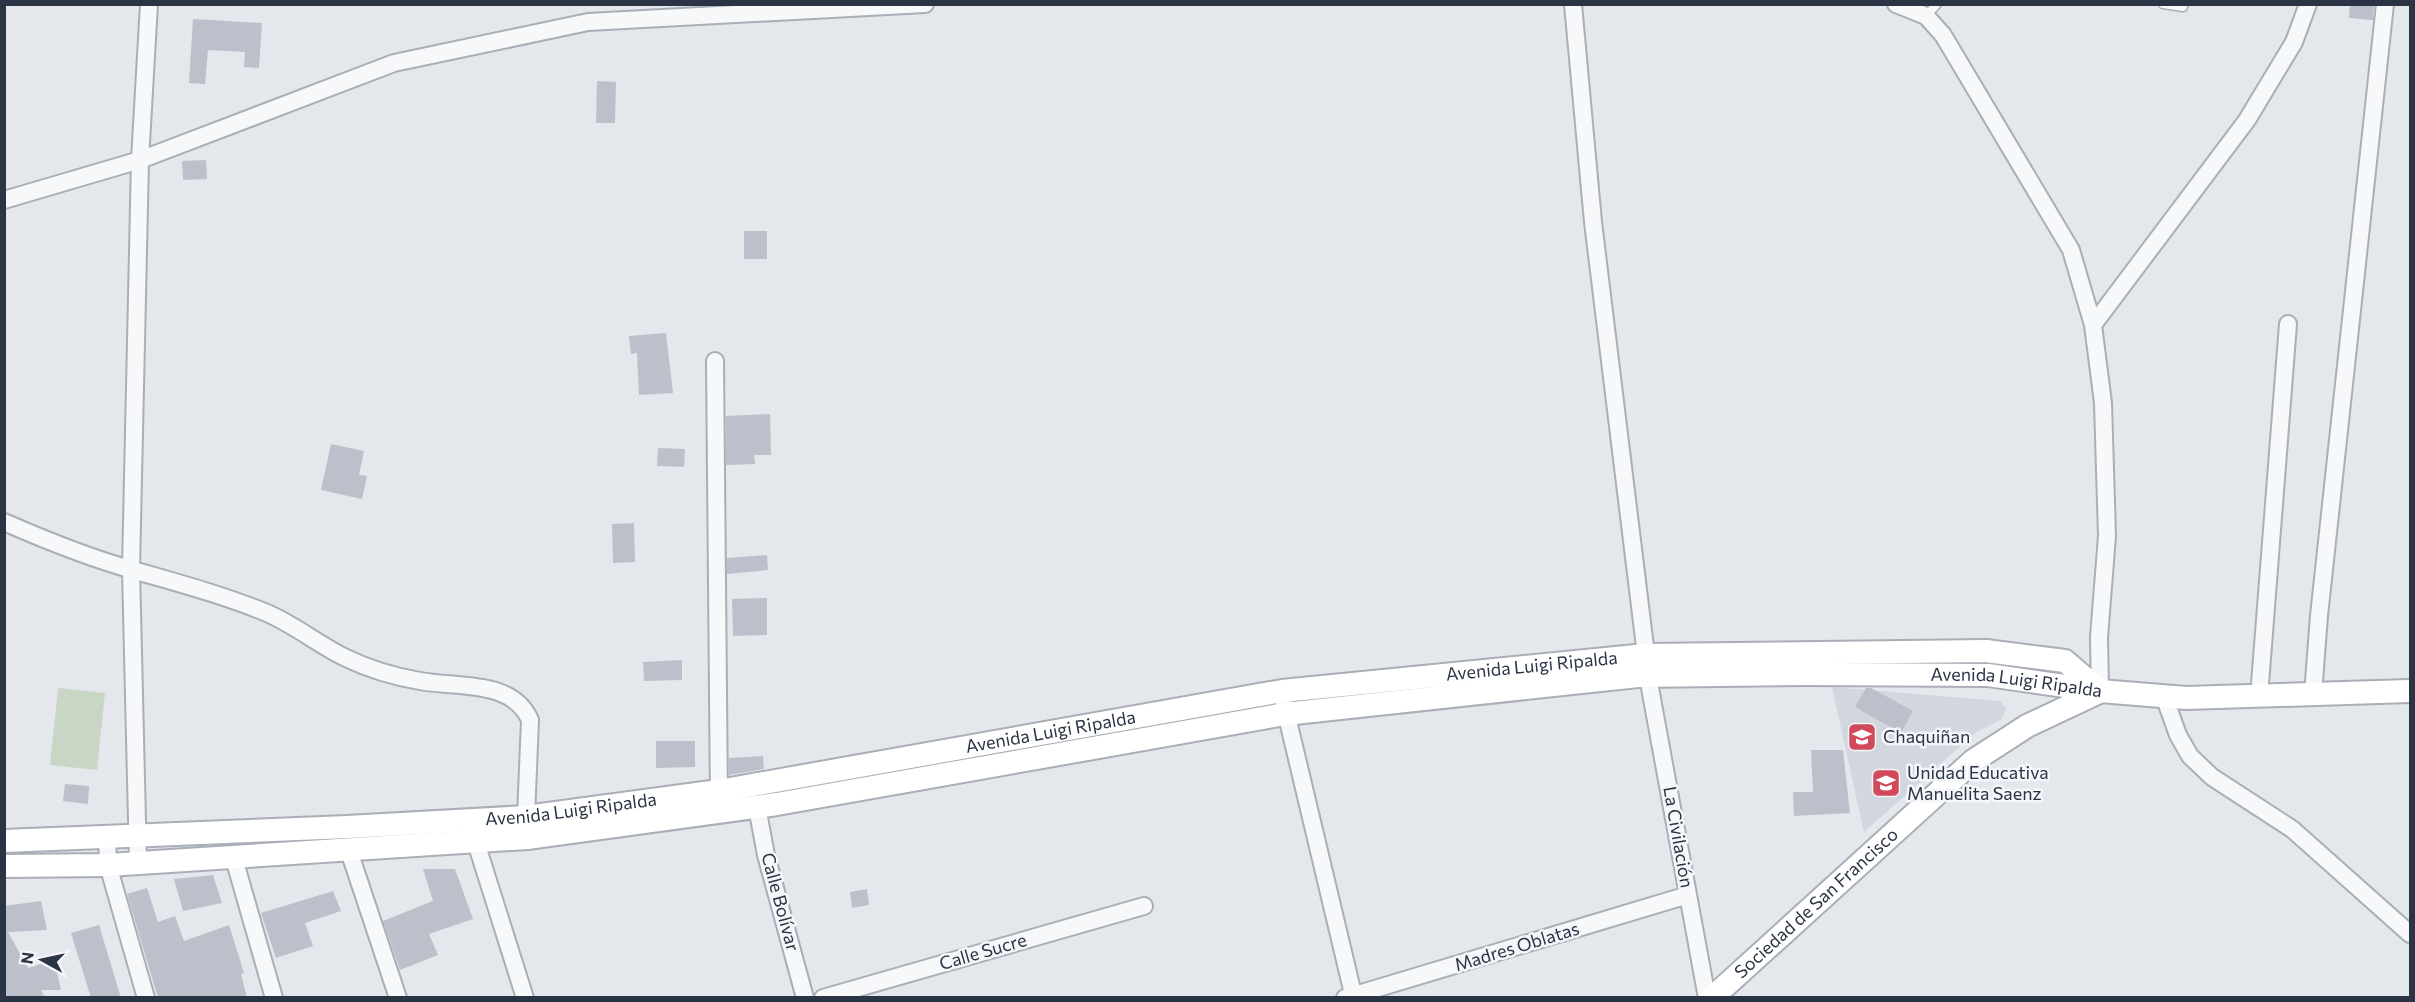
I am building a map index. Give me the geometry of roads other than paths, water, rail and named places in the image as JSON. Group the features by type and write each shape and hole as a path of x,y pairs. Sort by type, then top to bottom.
{"street":[{"path":"138,863 135,836 130,569 140,160 149,4"},
{"path":"4,200 140,160 394,63 588,22 925,4"},
{"name":"La Civilación","path":"1574,4 1593,222 1647,666 1707,998"},
{"path":"1896,4 1932,10 1943,35 2071,250 2093,325 2103,403 2107,536 2099,626 2100,691"},
{"path":"2093,325 2247,120 2294,42 2308,4"},
{"path":"2313,694 2385,4"},
{"path":"2259,697 2288,324"},
{"path":"715,361 719,802"},
{"path":"4,522 130,569 198,587 270,614 347,659 381,671 420,681 495,690 514,700 524,708 530,720 526,817"},
{"name":"Avenida Luigi Ripalda","path":"4,866 138,863 348,848 473,830 526,817 719,802 757,807 1286,714 1647,666"},
{"name":"Avenida Luigi Ripalda","path":"4,841 135,836 473,830 527,838 1282,691 1647,666 1806,674 1988,675 2100,691 2164,696 2259,697 2410,691"},
{"path":"1282,691 1351,997"},
{"name":"Sociedad de San Francisco","path":"1712,998 1973,761 2027,726 2100,691"},
{"path":"2164,696 2178,735 2190,756 2212,777 2292,830 2410,934"},
{"name":"Calle Bolívar","path":"757,807 766,855 805,998"},
{"path":"473,830 525,998"},
{"path":"107,837 108,864 146,998"},
{"path":"348,848 398,998"},
{"path":"233,855 274,998"},
{"name":"Madres Oblatas","path":"1351,997 1688,896"},
{"name":"Calle Sucre","path":"823,998 1144,906"}],"lane":[{"path":"2163,4 2183,7"}],"place":[{"name":"Chaquiñan","path":"1862,737"},
{"name":"Unidad Educativa Manuelita Saenz","path":"1886,783"}]}
